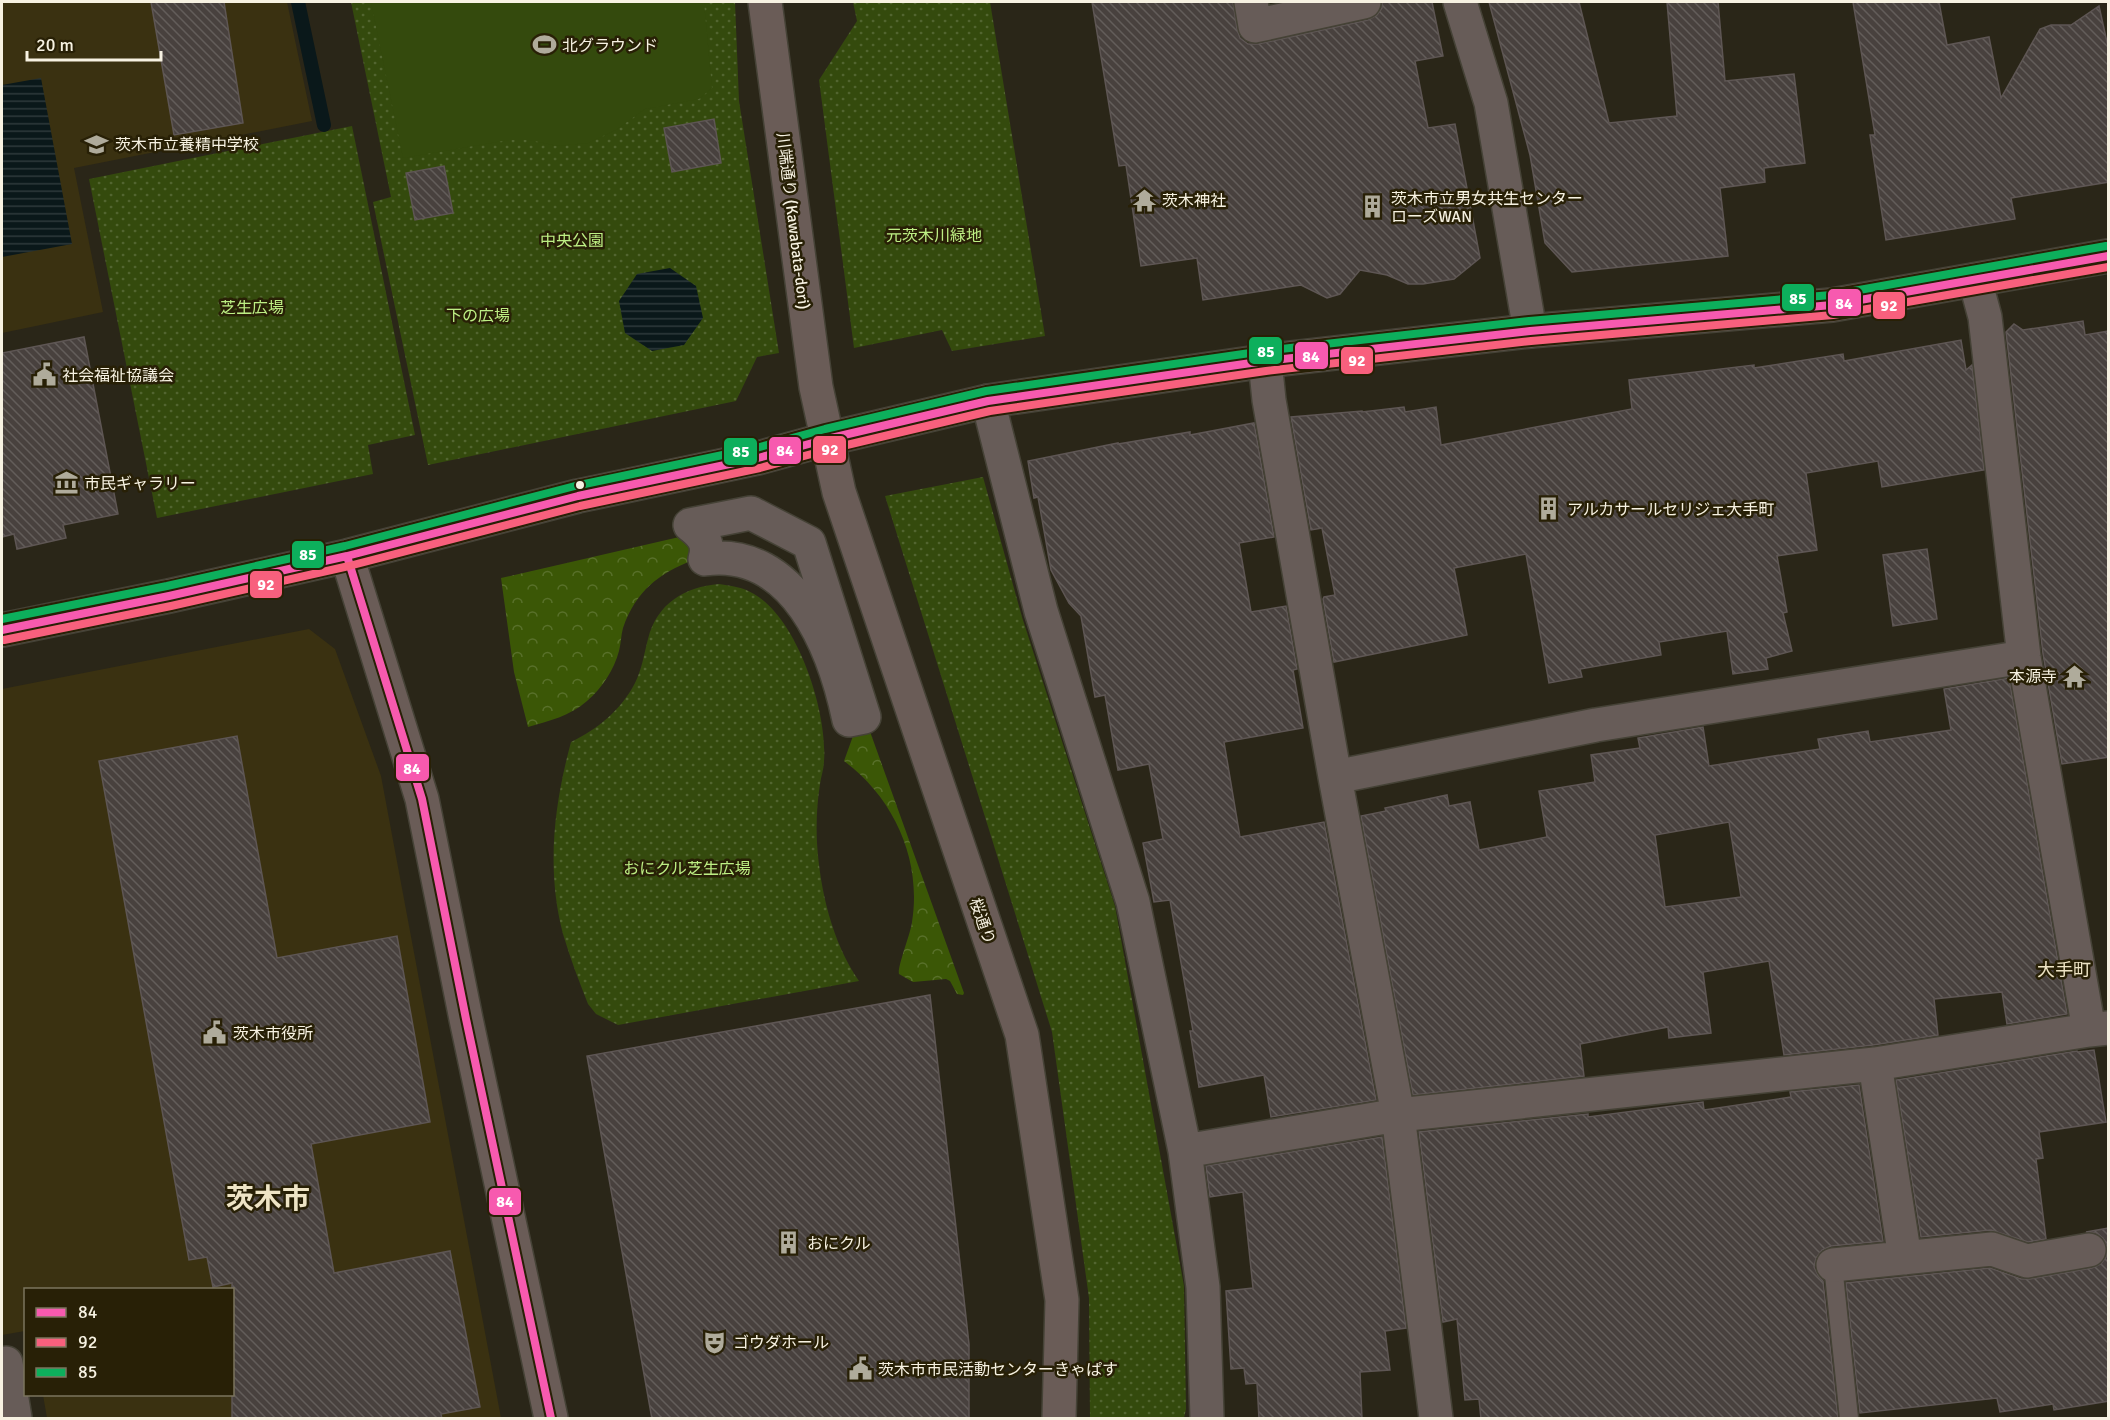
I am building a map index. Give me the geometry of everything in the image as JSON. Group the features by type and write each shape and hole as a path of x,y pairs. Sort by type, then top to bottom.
{"street":[{"name":"川端通り (Kawabata-dori)","path":"765,2 814,375 827,439"},
{"path":"1251,2 1255,26 1364,2"},
{"path":"1460,2 1491,103 1530,332"},
{"path":"2,630 170,596 347,556 578,496 758,458 973,404 1265,361 1530,332 1832,305 2109,256"},
{"path":"1185,1151 1398,1115 1875,1064 2099,1029 2024,657 1985,317 1975,280"},
{"path":"1265,361 1271,412 1335,777 1398,1115 1436,1419"},
{"path":"973,404 1133,902 1185,1151 1203,1287 1207,1419"},
{"name":"桜通り","path":"827,439 839,492 1022,1035 1062,1299 1059,1419"},
{"path":"751,513 809,543 864,717 849,720 840,679 824,641 789,588 770,572 746,561 719,557 705,559 707,544 699,532 690,525 751,513"},
{"path":"347,556 422,799 551,1419"},
{"path":"1335,777 1596,725 2024,657"},
{"path":"1875,1064 1905,1257"},
{"path":"1833,1265 1992,1249 2027,1261 2089,1250"},
{"path":"2,1364 6,1363 15,1419"}],"lane":[{"path":"1833,1265 1849,1419"}],"shaded area":[{"name":"茨木市立養精中学校","path":"2,2 287,2 312,121 74,168 103,312 2,333"},
{"path":"41,78 72,244 2,257 2,85"},
{"path":"670,268 696,286 703,318 684,345 652,351 625,333 619,301 637,274"},
{"name":"茨木市役所","path":"309,629 335,649 381,776 501,1418 47,1418 43,1396 234,1396 234,1288 24,1288 24,1331 2,1335 2,689"}],"green space":[{"name":"中央公園","path":"351,2 735,2 739,101 779,353 757,357 736,401 428,465 373,202 391,197"},
{"name":"北グラウンド","path":"371,2 704,2 712,88 699,99 645,109 616,130 588,143 557,146 530,140 509,140 403,158"},
{"name":"元茨木川緑地","path":"853,2 990,2 1045,336 952,351 942,330 854,348 819,80 857,21"},
{"name":"芝生広場","path":"352,126 415,435 368,445 373,474 157,518 89,179"},
{"path":"983,477 1022,617 1115,906 1184,1286 1186,1409 1184,1418 1090,1418 1089,1298 1052,1032 885,496"},
{"path":"688,535 693,560 659,578 634,604 623,628 614,665 598,690 574,711 528,727 514,672 501,578"},
{"name":"おにクル芝生広場","path":"719,584 746,590 770,606 797,645 807,669 821,718 824,741 817,843 824,897 841,950 859,981 618,1025 596,1014 588,1004 563,934 558,910 554,837 565,766 571,742 608,718 629,693 639,672 652,626 665,607 684,593"},
{"path":"857,725 868,726 963,995 957,994 950,981 946,979 913,982 899,974 912,922 913,876 908,854 890,812 862,776 844,761"}],"building":[{"path":"151,2 224,2 243,123 174,135"},
{"path":"1092,2 1233,2 1240,38 1248,44 1258,44 1368,20 1377,15 1382,8 1382,2 1432,2 1443,56 1415,61 1428,128 1455,124 1480,258 1454,279 1423,284 1408,284 1387,275 1360,270 1340,294 1327,298 1301,285 1203,300 1197,258 1141,266 1126,165 1119,166"},
{"path":"1489,2 1579,2 1609,123 1677,116 1667,2 1718,2 1725,81 1794,74 1805,163 1764,168 1765,182 1720,188 1728,256 1572,272 1545,243 1530,155"},
{"path":"1853,2 1939,2 1947,45 1989,37 2001,98 2040,29 2051,25 2071,25 2099,6 2109,51 2109,182 2011,198 2015,219 1886,240 1870,135 1875,135"},
{"path":"714,119 721,163 672,172 664,128"},
{"path":"444,166 453,213 415,220 406,173"},
{"path":"2083,321 2085,335 2109,331 2109,757 2062,764 2043,654 2006,332 2014,324 2023,330"},
{"path":"84,337 118,514 63,525 66,538 17,549 14,534 2,537 2,353"},
{"path":"1961,340 1966,370 1972,365 1984,470 1882,487 1878,461 1806,473 1817,550 1777,556 1787,612 1783,613 1792,651 1766,658 1768,669 1733,674 1727,631 1659,642 1661,655 1580,669 1582,677 1549,683 1526,554 1454,568 1467,635 1334,662 1323,599 1335,595 1322,528 1311,530 1291,417 1404,407 1405,412 1436,407 1441,445 1632,409 1629,380 1754,365 1754,368 1843,354 1844,361"},
{"path":"1254,423 1274,537 1239,543 1251,612 1286,606 1297,669 1293,670 1303,728 1224,742 1240,837 1324,822 1376,1100 1271,1117 1264,1075 1199,1087 1190,1031 1193,1031 1170,900 1154,902 1143,843 1163,839 1149,764 1118,770 1105,695 1095,697 1081,616 1069,603 1051,570 1038,497 1034,498 1028,461 1118,443 1190,432 1190,435"},
{"path":"1927,549 1937,619 1893,626 1883,555"},
{"path":"2009,678 2067,1014 2007,1024 2002,992 1934,999 1938,1035 1784,1055 1769,961 1703,972 1711,1033 1669,1038 1668,1027 1580,1044 1584,1076 1413,1095 1361,816 1386,811 1385,808 1447,795 1449,806 1470,802 1479,850 1547,837 1539,791 1595,782 1591,755 1640,748 1638,738 1703,727 1709,766 1820,749 1818,739 1868,731 1870,742 1951,730 1944,689","holes":["1729,822 1741,897 1665,907 1655,835"]},
{"path":"237,736 277,958 397,936 430,1122 311,1144 334,1273 450,1251 480,1407 441,1414 442,1419 232,1419 234,1288 232,1288 232,1283 213,1287 207,1257 189,1260 99,761"},
{"name":"おにクル","path":"930,995 969,1344 969,1419 652,1419 587,1056"},
{"path":"2094,1050 2106,1122 2039,1132 2043,1158 2036,1159 2046,1239 2028,1242 1991,1230 1921,1237 1896,1080"},
{"path":"1859,1085 1883,1241 1831,1246 1822,1250 1816,1258 1814,1267 1823,1281 1838,1419 1481,1419 1479,1399 1465,1400 1457,1319 1443,1322 1419,1132 1588,1114 1588,1117 1703,1102 1704,1110 1791,1097 1790,1092"},
{"path":"1382,1137 1406,1328 1385,1331 1390,1370 1360,1372 1362,1419 1259,1419 1257,1383 1246,1384 1244,1368 1231,1369 1226,1291 1253,1288 1243,1192 1210,1197 1206,1166"},
{"path":"2109,1228 2109,1401 2054,1410 2053,1404 2000,1412 1997,1398 1860,1413 1846,1283 1990,1268 2021,1279 2030,1279 2092,1268 2101,1264 2106,1257 2107,1247 2103,1238 2096,1233 2086,1232"}],"waterway":[{"path":"298,2 324,125"}],"transit line":[{"name":"85","path":"2,619 167,586 345,546 575,486 756,448 825,429 986,391 1264,351 1529,321 1831,295 2106,246"},
{"name":"84","path":"2,630 347,556 578,496 758,458 827,439 988,401 1265,361 1530,331 1832,305 2108,256"},
{"name":"92","path":"4,640 349,566 580,506 760,468 990,411 1266,371 1531,341 1833,315 2108,267"},
{"name":"84","path":"347,556 422,799 466,1019 551,1418"}],"place":[{"name":"北グラウンド","path":"544,45"},
{"name":"茨木市立養精中学校","path":"97,144"},
{"name":"茨木神社","path":"1144,200"},
{"name":"茨木市立男女共生センター ローズWAN","path":"1373,207"},
{"name":"社会福祉協議会","path":"44,375"},
{"name":"市民ギャラリー","path":"66,483"},
{"name":"アルカサールセリジェ大手町","path":"1549,509"},
{"name":"本源寺","path":"2075,676"},
{"name":"茨木市役所","path":"215,1033"},
{"name":"おにクル","path":"789,1243"},
{"name":"ゴウダホール","path":"715,1342"},
{"name":"茨木市市民活動センターきゃぱす","path":"860,1369"}],"district":[{"name":"大手町","path":"2064,970"},
{"name":"茨木市","path":"268,1198"}],"park label":[{"name":"下の広場","path":"478,315"}]}
